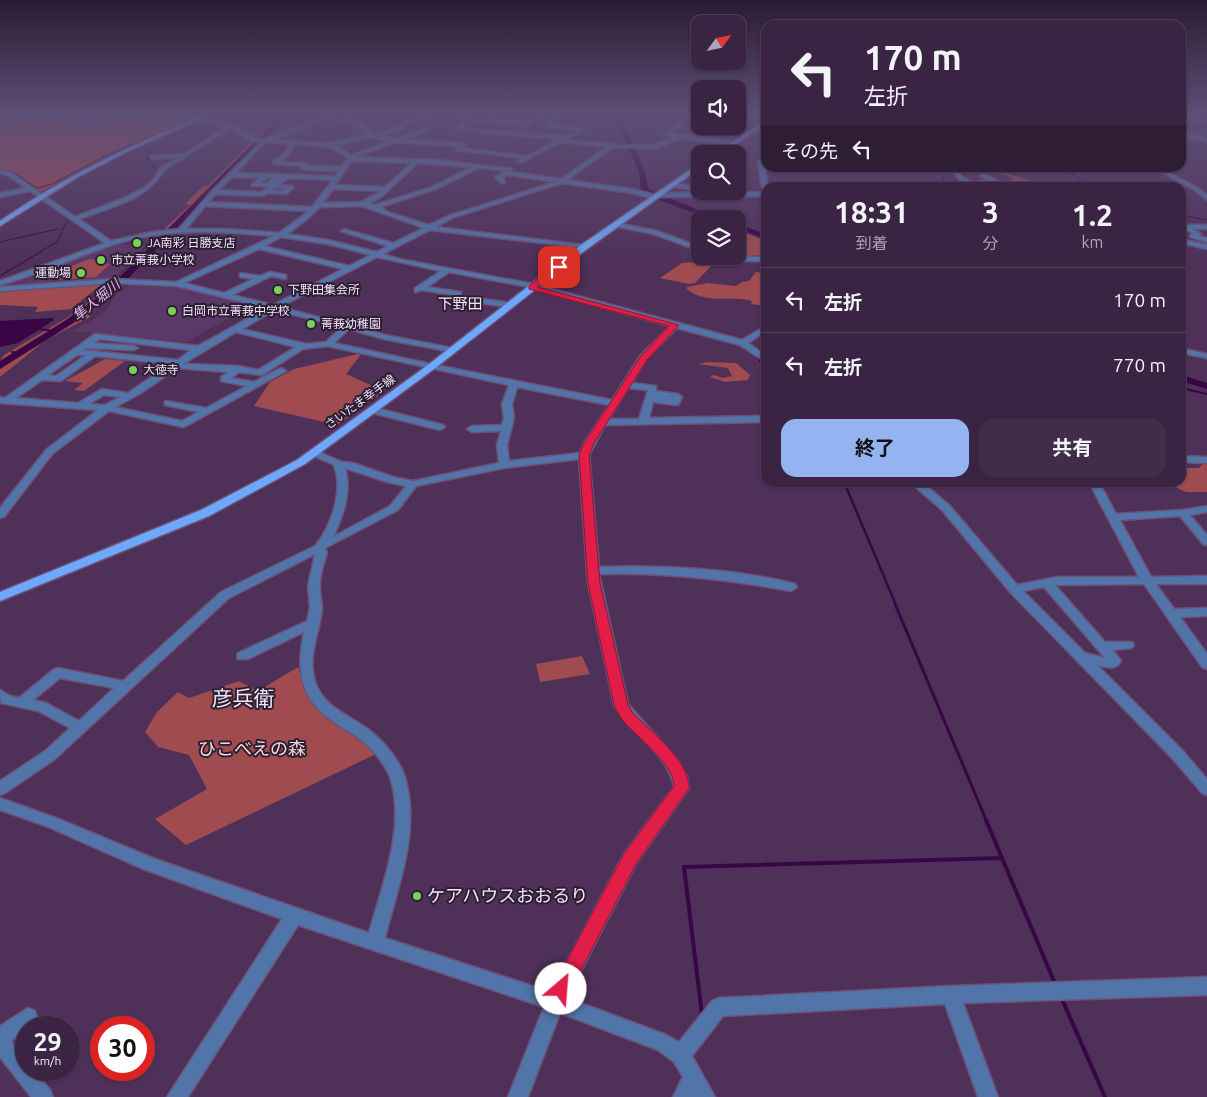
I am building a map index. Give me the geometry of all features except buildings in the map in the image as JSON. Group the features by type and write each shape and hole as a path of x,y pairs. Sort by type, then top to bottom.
{"main road":[{"path":"0,224 40,196 95,164"},
{"name":"さいたま幸手線","path":"0,597 205,513 268,481 314,453 431,367 584,247 691,172"}],"street":[{"path":"74,219 138,194 152,185 162,169 171,164"},
{"path":"178,232 241,164"},
{"path":"293,164 306,165 304,168 342,169"},
{"path":"177,284 207,268 259,247 298,222 316,207 345,164"},
{"path":"362,204 379,196 413,164"},
{"path":"465,164 657,196 761,194"},
{"path":"503,182 498,177 517,164"},
{"path":"0,515 49,452 107,408 200,349 273,308 430,228 460,214 498,204 562,181 586,164"},
{"path":"375,207 434,188 478,165"},
{"path":"0,171 11,175 110,244"},
{"path":"957,172 959,177 967,182"},
{"path":"1164,172 1183,182"},
{"path":"231,174 336,178"},
{"path":"0,177 11,175"},
{"path":"982,175 996,181 992,182"},
{"path":"264,176 254,185 268,185 278,176"},
{"path":"214,192 263,194 286,177"},
{"path":"1186,184 1207,198"},
{"path":"673,185 691,188"},
{"path":"266,192 286,193 291,187 274,186"},
{"path":"330,187 386,189"},
{"path":"0,195 31,189"},
{"path":"205,204 316,207 362,204 430,228 584,247"},
{"path":"616,225 655,232 691,246"},
{"path":"1186,227 1207,227"},
{"path":"1186,228 1198,234 1192,236 1207,240"},
{"path":"344,231 395,246"},
{"path":"0,283 110,244 161,233 277,235 320,240 377,255 533,287 743,343 761,356"},
{"path":"291,254 320,240"},
{"path":"1186,242 1207,247"},
{"path":"259,247 351,269"},
{"path":"746,259 761,259"},
{"path":"33,263 49,266"},
{"path":"447,270 418,291 458,294 455,298 511,305"},
{"path":"225,296 270,274 283,277"},
{"path":"243,275 274,282"},
{"path":"0,289 116,281 177,284 348,326 384,337 452,350"},
{"path":"518,1097 555,1002 630,859 682,788 682,777 673,764 628,716 621,705 594,571 584,455 643,358 675,325"},
{"path":"328,344 348,326"},
{"path":"234,329 304,346 328,344 431,367 614,403"},
{"path":"743,343 761,332"},
{"path":"4,400 41,377 98,336 200,349"},
{"path":"86,345 134,348"},
{"path":"259,373 304,346"},
{"path":"1186,351 1207,356"},
{"path":"76,352 176,364 199,369 238,369 271,377"},
{"path":"41,377 58,379 93,354"},
{"path":"238,369 224,379 255,385"},
{"path":"4,400 107,408 183,424 282,371"},
{"path":"504,465 502,445 509,418 507,404 514,384"},
{"path":"627,384 653,388 643,422"},
{"path":"80,406 102,392 128,396"},
{"path":"168,403 207,411"},
{"path":"372,410 440,427"},
{"path":"603,422 761,419"},
{"path":"472,429 506,428"},
{"path":"314,453 332,459 340,466 343,475 334,524 322,546 313,582 316,607 305,668 308,683 325,707 338,718 366,735 386,758 398,779 403,804 398,848 375,942"},
{"path":"340,466 349,465 391,480 413,484 504,465 584,455"},
{"path":"1186,459 1207,460"},
{"path":"0,789 50,754 81,728 226,596 394,508 413,484"},
{"path":"921,487 946,508 1014,589 1177,754 1207,789"},
{"path":"1097,487 1146,579 1207,664"},
{"path":"1113,517 1183,513 1207,508"},
{"path":"1183,513 1207,542"},
{"path":"594,571 632,568 674,571 791,587"},
{"path":"1014,589 1047,583 1146,579 1207,580"},
{"path":"1047,583 1115,660 1111,664 1079,656"},
{"path":"1172,613 1207,612"},
{"path":"242,656 313,623"},
{"path":"1102,646 1128,645"},
{"path":"21,703 58,673 126,686"},
{"path":"0,695 6,700 41,707 81,728"},
{"path":"0,804 50,822 148,864 294,916 555,1002 664,1043 681,1055 706,1097"},
{"path":"177,1097 294,916"},
{"path":"681,1055 718,1007 951,995 1207,986"},
{"path":"951,995 988,1097"},
{"path":"0,1038 15,1027"},
{"path":"0,1042 43,1097"},
{"path":"683,1097 693,1077"}],"shaded area":[{"name":"市立菁莪小学校","path":"147,244 113,280 0,289 0,284 111,245"},
{"name":"白岡市立菁莪中学校","path":"131,283 188,288 254,304 186,342 72,331 93,320 108,308 116,295"},
{"path":"52,318 54,320 18,343 0,347 0,321"}],"green space":[{"path":"0,164 92,164 41,192 15,174 0,169"},
{"path":"229,164 233,164 166,232 161,232 190,205 185,204 203,186 208,186"},
{"path":"236,164 240,164 176,231 172,231"},
{"path":"996,172 1035,182 1002,182 1012,180 1012,177"},
{"path":"746,233 761,239 761,255 746,257"},
{"name":"運動場","path":"90,259 110,264 96,277 59,280 63,269"},
{"path":"691,262 691,265 696,266 711,266 695,283 689,284 660,278 682,263"},
{"path":"756,272 761,273 761,305 751,304 752,301 744,299 702,297 687,289 687,287 708,283 736,286 742,282 749,281"},
{"path":"116,283 78,314 0,361 4,355 70,316"},
{"path":"123,283 126,283 88,313 90,317 46,340 0,377 0,369 30,347 94,307"},
{"path":"102,284 71,309 35,312 38,307 0,305 0,292"},
{"path":"362,353 346,374 384,391 337,425 254,406 270,382 294,369"},
{"path":"105,359 125,361 84,391 74,390 83,383 65,381"},
{"path":"707,362 736,363 750,375 748,380 725,382 710,377 714,375 723,378 732,376 728,368 698,364"},
{"path":"1204,462 1207,463 1207,492 1186,492 1175,487 1186,487 1186,468 1199,468"},
{"path":"582,656 590,674 540,682 536,664"},
{"name":"ひこべえの森","path":"298,667 304,683 322,713 346,728 376,754 186,845 155,819 207,789 189,755 158,747 145,732 157,712 178,692 189,698 239,681 258,691"}],"waterway":[{"path":"0,169 16,174 37,188 52,184 89,164"},
{"path":"151,164 157,170 152,182"},
{"name":"隼人堀川","path":"0,366 69,322 109,293 236,164"},
{"path":"639,164 645,189 649,193 693,210"},
{"path":"942,182 944,172"},
{"path":"1068,172 1087,182"},
{"path":"75,217 105,206"},
{"path":"1186,216 1207,220"},
{"path":"0,276 57,242 65,225 71,220"},
{"path":"0,242 58,229"},
{"path":"746,229 761,235"},
{"path":"38,329 55,331"},
{"name":"隼人堀川","path":"12,352 19,353"},
{"path":"757,356 761,362"},
{"path":"1186,380 1207,386"},
{"path":"1186,389 1207,394"},
{"path":"846,487 896,605"},
{"path":"895,604 987,822"},
{"path":"986,820 1056,986"},
{"path":"702,1015 684,867 1002,858"},
{"path":"1061,997 1105,1097"}],"place":[{"name":"JA南彩 日勝支店","path":"137,243"},
{"name":"市立菁莪小学校","path":"101,260"},
{"name":"運動場","path":"81,273"},
{"name":"下野田集会所","path":"278,290"},
{"name":"白岡市立菁莪中学校","path":"172,311"},
{"name":"菁莪幼稚園","path":"311,324"},
{"name":"大徳寺","path":"133,370"},
{"name":"ケアハウスおおるり","path":"417,896"}],"district":[{"name":"下野田","path":"460,304"},
{"name":"彦兵衛","path":"243,699"}],"route":[{"path":"559,267 532,287 675,325 643,358 589,443 584,455 585,476 590,504 594,583 621,705 628,716 673,764 682,777 682,788 630,859 561,989"}]}
